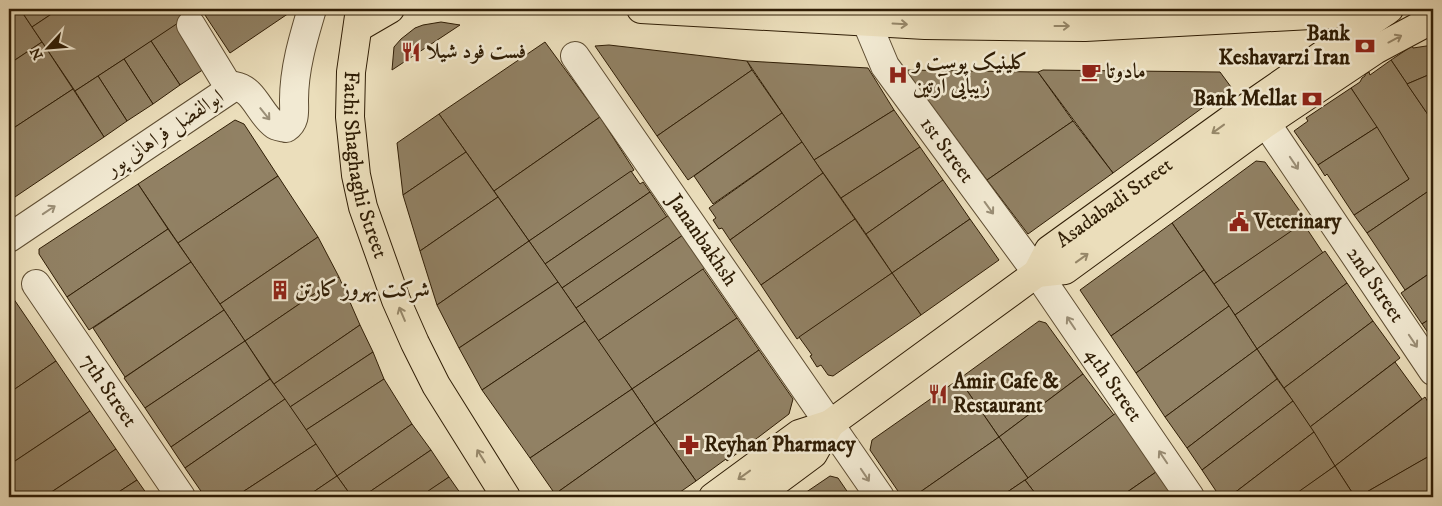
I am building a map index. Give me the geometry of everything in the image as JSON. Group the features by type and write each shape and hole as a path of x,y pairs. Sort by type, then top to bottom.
{"main road":[{"path":"359,18 390,9"},
{"path":"641,9 925,26 1085,26 1395,10"},
{"name":"Asadabadi Street","path":"713,497 799,434 830,424 1037,273 1049,250 1329,50 1395,10"},
{"path":"1294,16 1320,22 1326,26 1331,36 1329,50"},
{"name":"Fathi Shaghaghi Street","path":"359,18 351,72 350,117 356,175 363,207 396,300 415,343 436,385 506,497"},
{"path":"1037,273 1065,270 1266,122 1375,50 1433,20"},
{"name":"Asadabadi Street","path":"755,497 813,454 830,424"}],"street":[{"name":"ابوالفضل فراهانی پور","path":"9,238 235,86 247,92 275,126 286,128 292,124 299,53 312,9"},
{"name":"1st Street","path":"867,22 885,66 1037,273"},
{"path":"191,25 230,89"},
{"name":"Jananbakhsh","path":"575,56 880,497"},
{"name":"2nd Street","path":"1266,122 1433,371"},
{"name":"4th Street","path":"1037,273 1190,497"},
{"name":"7th Street","path":"36,284 181,497"}],"building":[{"path":"20,9 42,42 9,64 9,10"},
{"path":"20,9 59,9 32,27"},
{"path":"59,9 201,9 75,91 32,27"},
{"path":"201,9 295,9 230,53"},
{"path":"441,22 460,25 392,70 394,47 401,39 415,28"},
{"path":"178,23 207,67 180,85 151,41"},
{"path":"151,41 180,85 153,104 124,59"},
{"path":"42,42 73,89 9,131 9,64"},
{"path":"545,42 600,117 494,191 439,114"},
{"path":"609,45 747,61 752,70 657,136 595,46"},
{"path":"1433,45 1433,73 1407,84 1391,60 1412,46 1413,48"},
{"path":"124,59 153,104 127,121 98,76"},
{"path":"1391,60 1433,122 1433,188 1367,233 1354,215 1409,179 1351,88 1360,82 1365,74 1369,72 1370,75"},
{"path":"747,61 868,68 894,110 814,160"},
{"path":"752,70 782,113 688,180 657,136"},
{"path":"905,70 1038,72 1073,121 987,180"},
{"path":"1043,70 1220,72 1231,87 1113,173 1038,72"},
{"path":"1433,73 1433,122 1407,84"},
{"path":"98,76 127,121 104,137 75,91"},
{"path":"1351,88 1377,127 1318,165 1294,131 1308,121 1306,118"},
{"path":"73,89 104,137 9,201 9,131"},
{"path":"894,110 920,147 841,198 814,160"},
{"path":"782,113 802,142 713,204 694,176"},
{"path":"439,114 466,152 403,195 397,143"},
{"path":"600,117 634,170 529,241 494,191"},
{"path":"235,120 244,124 278,176 178,243 138,184"},
{"path":"1073,121 1113,173 1028,234 987,180"},
{"path":"1377,127 1409,179 1354,215 1327,174 1325,176 1318,165"},
{"path":"802,142 823,173 730,240 722,228 719,229 713,220 716,218 709,208"},
{"path":"920,147 943,180 866,234 841,198"},
{"path":"466,152 498,197 420,251 403,195"},
{"name":"Veterinary","path":"1256,161 1265,162 1307,221 1214,284 1172,223"},
{"path":"631,171 640,184 643,182 650,192 545,264 529,241"},
{"path":"823,173 855,219 761,285 730,240"},
{"path":"278,176 318,237 220,304 178,243"},
{"path":"943,180 970,219 892,273 866,234"},
{"path":"138,184 168,229 67,297 39,254 39,249"},
{"path":"1433,188 1433,271 1405,290 1367,233"},
{"path":"650,192 667,217 562,288 545,264"},
{"path":"498,197 529,241 437,305 420,251"},
{"path":"669,215 683,235 576,308 562,288"},
{"path":"855,219 892,273 797,339 761,285"},
{"path":"970,219 999,260 921,315 892,273"},
{"path":"1172,223 1204,270 1111,336 1080,290"},
{"path":"1303,223 1323,253 1235,315 1214,284"},
{"path":"168,229 191,262 89,330 67,297"},
{"path":"683,235 705,268 598,341 576,308"},
{"name":"شرکت بهروز کارتن","path":"318,237 339,277 245,341 220,304"},
{"path":"529,241 558,282 459,348 437,305"},
{"path":"1325,251 1347,283 1257,349 1235,315"},
{"path":"191,262 224,310 125,377 93,328"},
{"path":"703,269 737,318 632,389 598,341"},
{"path":"1204,270 1229,306 1136,373 1111,336"},
{"path":"1433,271 1433,317 1422,324 1401,293"},
{"path":"892,273 921,315 833,376 828,375 821,365 817,367 810,356 812,355 799,337"},
{"path":"339,277 360,325 274,384 245,341"},
{"path":"558,282 585,321 482,390 459,348"},
{"path":"1347,283 1373,321 1284,388 1257,349"},
{"path":"9,292 56,361 9,393"},
{"path":"1229,306 1257,349 1165,417 1136,373"},
{"path":"224,310 245,341 145,408 124,378"},
{"path":"1433,317 1433,340 1422,324"},
{"path":"737,318 759,350 655,423 632,389"},
{"path":"585,321 632,389 530,458 482,390"},
{"path":"1039,321 1046,323 1083,374 999,437 959,379"},
{"path":"1373,321 1400,358 1310,427 1284,388"},
{"path":"360,325 373,352 290,407 274,384"},
{"path":"245,341 270,379 171,447 145,408"},
{"path":"1257,349 1277,379 1187,448 1165,417"},
{"path":"759,350 793,399 789,414 727,461 726,459 696,481 655,423"},
{"path":"373,352 384,379 306,430 290,407"},
{"path":"56,361 90,411 9,465 9,393"},
{"path":"1395,362 1422,399 1335,466 1310,427"},
{"path":"1083,374 1114,415 1028,478 999,437"},
{"path":"270,379 285,399 185,468 171,447"},
{"path":"384,379 412,424 337,476 306,430"},
{"path":"959,379 999,437 913,497 902,497 870,450 872,440"},
{"path":"1277,379 1293,401 1202,470 1187,448"},
{"path":"632,389 655,423 555,494 530,458"},
{"path":"1425,397 1433,410 1433,454 1355,497 1335,466"},
{"path":"285,399 316,444 235,497 205,497 185,468"},
{"path":"1293,401 1314,432 1229,497 1220,497 1202,470"},
{"path":"90,411 116,449 44,497 9,497 9,465"},
{"path":"1116,413 1156,472 1120,497 1038,497 1025,480"},
{"path":"655,423 696,481 673,497 557,497 555,494"},
{"path":"412,424 431,450 362,497 352,497 337,476"},
{"path":"1314,432 1335,466 1292,497 1229,497"},
{"path":"999,437 1028,478 1000,497 913,497"},
{"path":"316,444 337,476 306,497 235,497"},
{"path":"116,449 137,480 111,497 44,497"},
{"path":"431,450 449,477 423,495 420,497 362,497"},
{"path":"1433,454 1433,497 1358,497 1417,463"},
{"path":"1335,466 1355,497 1292,497 1301,490"},
{"path":"1156,472 1173,497 1120,497"},
{"path":"337,476 352,497 306,497 328,482"},
{"path":"830,476 838,478 851,497 799,497"},
{"path":"449,477 463,497 420,497 431,489"},
{"path":"137,480 149,497 111,497"},
{"path":"1025,480 1038,497 1000,497"}],"place":[{"name":"Bank Keshavarzi Iran","path":"1365,46"},
{"name":"فست فود شیلا","path":"411,52"},
{"name":"مادوتا","path":"1091,72"},
{"name":"کلینیک پوست و زیبایی آرتین","path":"898,75"},
{"name":"Bank Mellat","path":"1312,99"},
{"name":"Veterinary","path":"1239,222"},
{"name":"شرکت بهروز کارتن","path":"280,290"},
{"name":"Amir Cafe & Restaurant","path":"938,394"},
{"name":"Reyhan Pharmacy","path":"689,445"}]}
